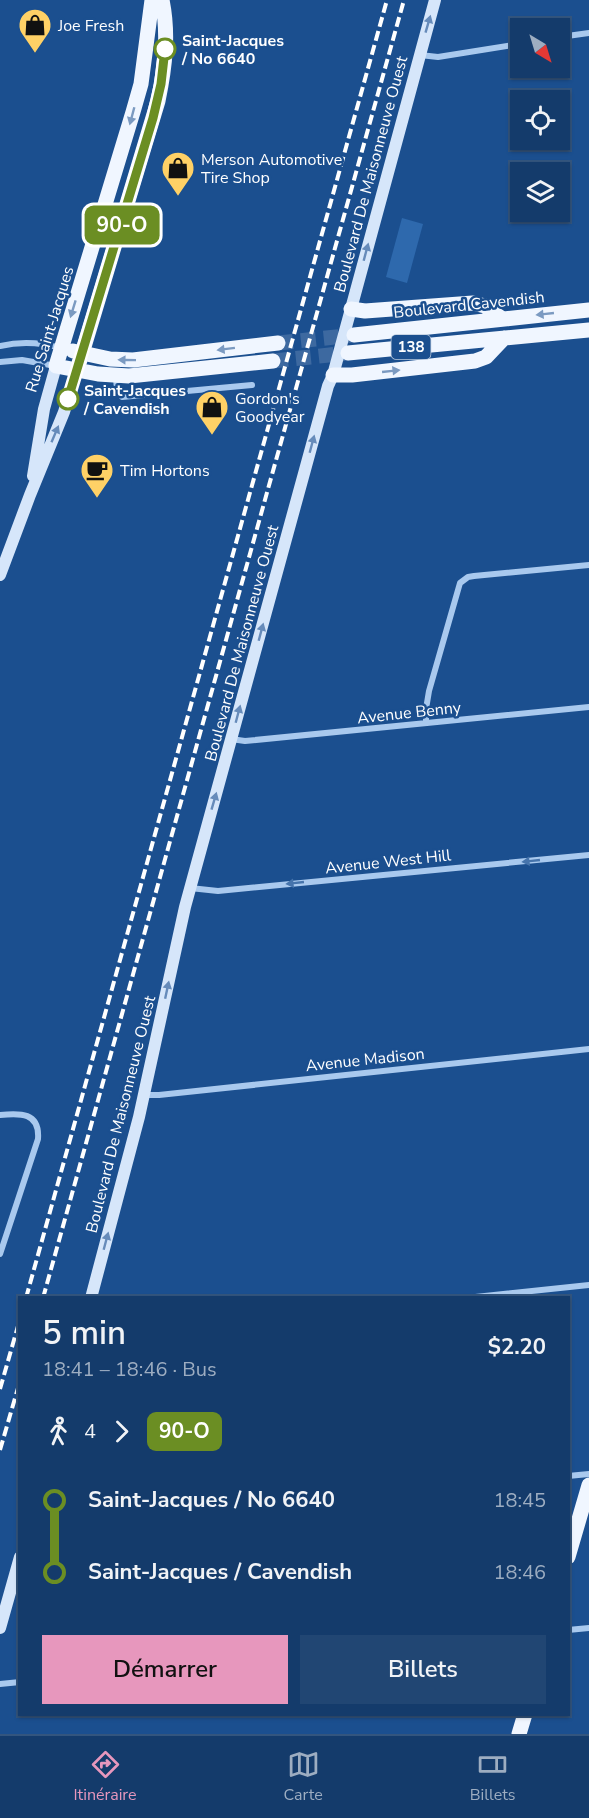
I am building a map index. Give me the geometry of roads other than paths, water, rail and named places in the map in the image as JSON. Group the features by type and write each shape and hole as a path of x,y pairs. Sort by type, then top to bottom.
{"main road":[{"name":"Rue Saint-Jacques","path":"56,366 134,112 141,84 152,0"},
{"name":"Rue Saint-Jacques","path":"77,370 158,101 165,58 166,34 162,0"},
{"path":"351,322 364,311 474,303 485,306 501,318"},
{"name":"Boulevard Cavendish","path":"351,322 472,324 501,318 589,310"},
{"name":"138","path":"348,354 589,330"},
{"path":"333,375 476,362 486,357 504,338"},
{"path":"61,348 110,359 133,360 278,343"},
{"path":"56,366 116,375 138,375 273,361"},
{"path":"570,1550 589,1485"},
{"path":"519,1734 524,1716"}],"street":[{"name":"Boulevard De Maisonneuve Ouest","path":"92,1296 144,1095 190,888 328,386 351,322 435,0"},
{"path":"570,36 589,33"},
{"path":"419,55 438,57 510,46"},
{"path":"0,346 30,342 61,348"},
{"path":"0,362 22,360 56,366"},
{"name":"Rue Saint-Jacques","path":"30,495 44,409 56,366"},
{"name":"Rue Saint-Jacques","path":"0,575 64,412 77,370"},
{"path":"116,375 117,394 126,398 252,385"},
{"path":"426,723 429,691 460,583 464,579 474,576 589,565"},
{"name":"Avenue Benny","path":"231,740 245,741 589,707"},
{"name":"Avenue West Hill","path":"190,888 218,891 589,855"},
{"name":"Avenue Madison","path":"144,1095 589,1049"},
{"path":"0,1115 20,1114 34,1120 38,1130 38,1139 0,1254"},
{"path":"486,1296 589,1286"},
{"path":"570,1476 589,1474"},
{"path":"0,1628 18,1564"},
{"path":"570,1630 589,1628"},
{"path":"0,1684 18,1682"}],"tunnel":[{"path":"278,343 354,335"},
{"path":"273,361 348,353"}],"railway":[{"path":"27,1296 387,0"},
{"path":"44,1296 404,0"},
{"path":"0,1389 18,1326"},
{"path":"0,1450 18,1388"}],"place":[{"name":"Saint-Jacques / No 6640","path":"165,49"},
{"name":"Joe Fresh","path":"35,54"},
{"name":"Merson Automotive Tire Shop","path":"178,197"},
{"name":"Saint-Jacques / Cavendish","path":"68,399"},
{"name":"Gordon's Goodyear","path":"212,436"},
{"name":"Tim Hortons","path":"97,499"}]}
